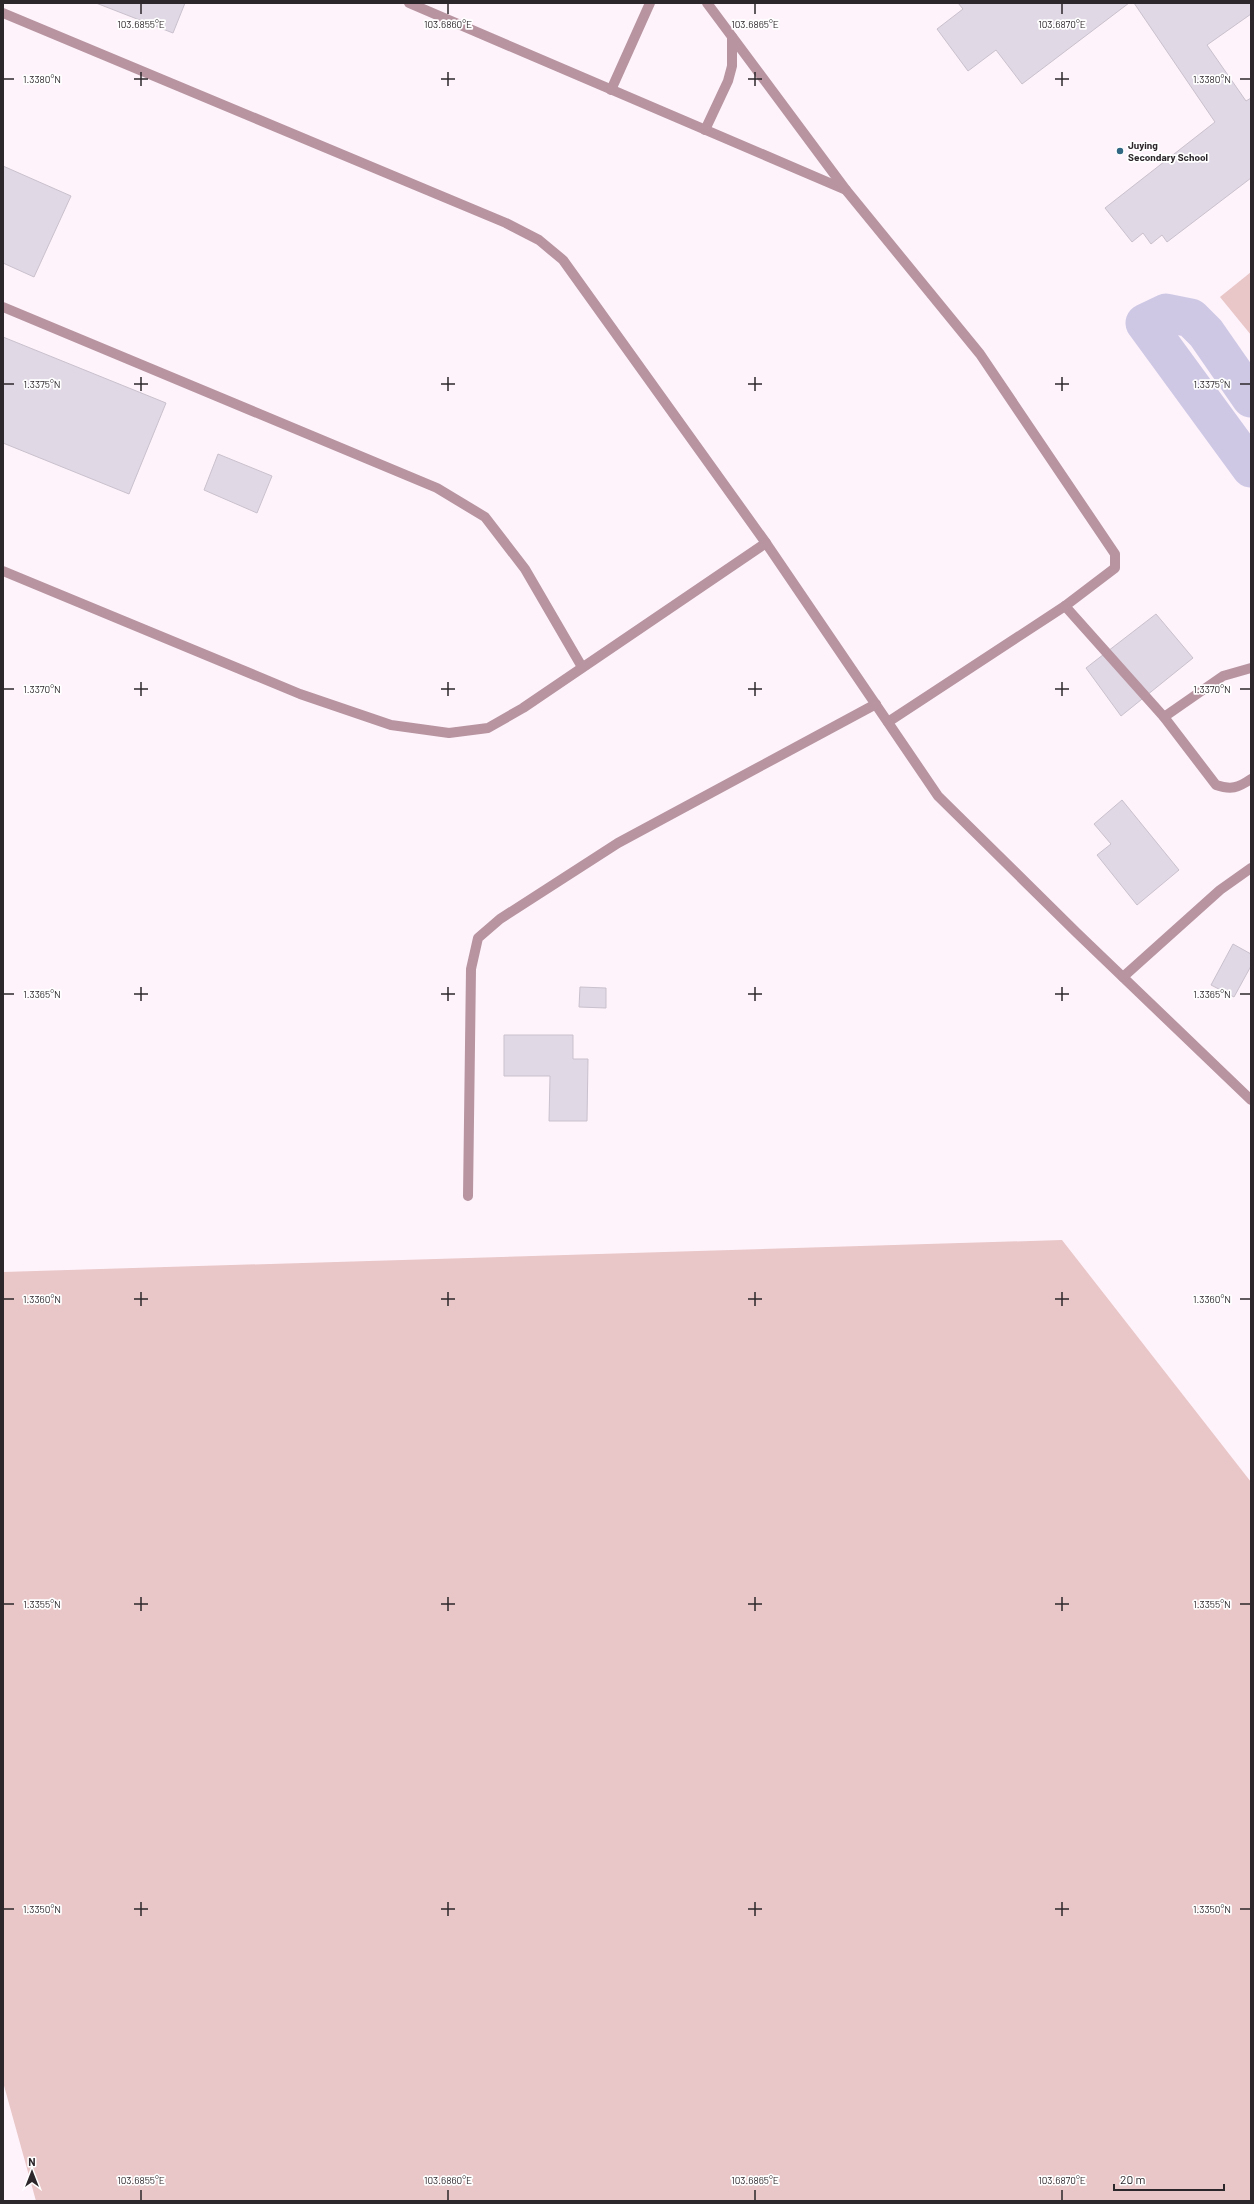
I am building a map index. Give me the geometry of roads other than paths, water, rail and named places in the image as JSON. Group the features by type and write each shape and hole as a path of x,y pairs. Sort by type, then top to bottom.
{"lane":[{"path":"410,3 846,190"},
{"path":"611,90 650,3"},
{"path":"707,3 846,190 980,354 1115,554 1115,568 1065,606 888,722"},
{"path":"3,13 499,220 539,240 563,260 766,543 938,796 1251,1100"},
{"path":"705,130 728,81 732,66 732,37"},
{"path":"3,307 437,488 470,506 485,517 525,569 582,668"},
{"path":"3,571 300,694 391,725 449,733 488,728 523,708 766,543"},
{"path":"1065,606 1164,717 1216,785 1228,789 1239,787 1251,779"},
{"path":"1164,717 1223,676 1251,668"},
{"path":"468,1196 471,969 478,938 500,919 618,842 876,704"},
{"path":"1123,977 1220,890 1251,868"}],"waterway":[{"path":"1251,398 1206,333 1191,318 1166,313 1145,323 1251,468"}],"place":[{"name":"Juying Secondary School","path":"1120,151"}]}
